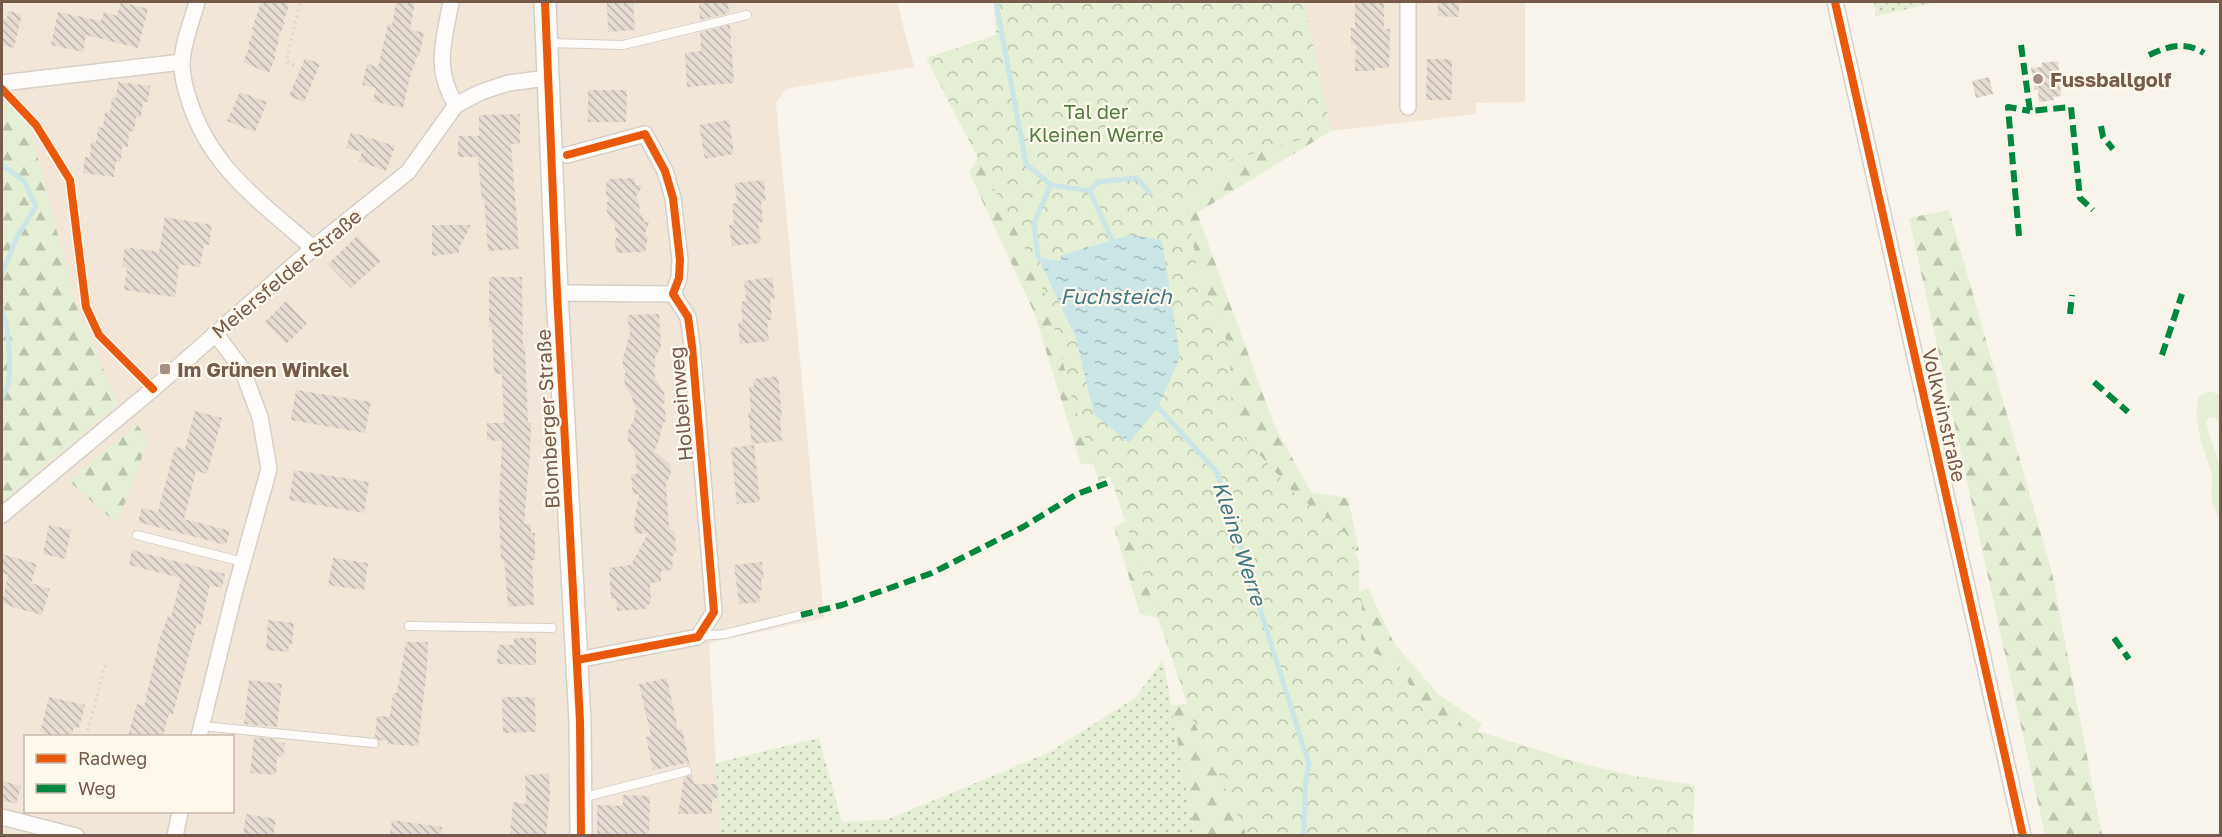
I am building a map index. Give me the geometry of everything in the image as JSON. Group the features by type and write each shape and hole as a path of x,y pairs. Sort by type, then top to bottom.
{"street":[{"path":"197,2 182,62 183,80 196,121 215,155 235,180 314,248"},
{"path":"451,2 441,63 446,90 456,105"},
{"name":"Blomberger Straße","path":"545,2 557,293 577,660 581,836"},
{"path":"1408,2 1408,107"},
{"name":"Volkwinstraße","path":"1835,2 2024,836"},
{"path":"2,83 182,62"},
{"name":"Meiersfelder Straße","path":"2,515 153,389 314,248 408,172 456,105 499,86 548,78"},
{"path":"557,293 674,294 679,278 680,260 673,198 665,171 645,134 567,155"},
{"name":"Holbeinweg","path":"674,294 687,317 692,346 714,612 698,637"},
{"path":"200,731 269,469 260,417 242,369 215,333"},
{"path":"577,660 698,637"},
{"path":"174,836 180,813"},
{"path":"2,817 67,835"}],"lane":[{"path":"546,43 623,45 747,15"},
{"path":"137,535 243,562"},
{"path":"698,637 725,634 801,615"},
{"path":"409,626 552,628"},
{"path":"200,731 374,743"},
{"path":"581,798 687,771"}],"path":[{"path":"294,65 286,61 300,2"},
{"path":"86,735 106,663"}],"shaded area":[{"path":"2,2 897,2 914,67 786,89 776,103 824,618 709,643 720,835 2,835 2,501 118,404 76,305 29,124 2,96"},
{"path":"1304,2 1525,2 1525,102 1476,103 1476,114 1331,131"}],"green space":[{"name":"Tal der Kleinen Werre","path":"994,2 1304,2 1331,131 1230,160 1212,188 1187,204 1197,268 1230,349 1232,424 1299,498 1321,512 1350,537 1359,562 1362,604 1361,647 1398,664 1426,715 1580,763 1634,776 1695,785 1693,835 1245,835 1192,718 1110,476 1099,481 1072,398 1047,300 1032,262 926,58 996,35"},
{"path":"1874,2 1938,2 1876,16"},
{"path":"2,96 29,124 76,305 118,404 2,501"},
{"path":"1331,131 1197,213 1274,425 1311,492 1348,498 1359,551 1285,563 1310,835 1195,835 1171,706 1210,700 1105,464 1081,464 1034,312 969,172 989,139"},
{"path":"1949,210 2052,573 2102,835 2045,835 1909,218"},
{"path":"2209,391 2220,395 2220,447 2218,421 2214,417 2209,417 2206,421 2220,466 2220,517 2213,506 2212,475 2200,436 2197,416 2199,397"},
{"path":"137,424 148,441 117,524 69,481"},
{"path":"1137,515 1165,619 1140,614 1114,527"},
{"path":"1368,588 1394,643 1439,695 1482,724 1467,751 1494,835 1356,659 1335,603"},
{"path":"1163,660 1195,835 720,835 716,763 819,738 842,822 886,820 1048,753 1135,698"}],"water":[{"name":"Fuchsteich","path":"1130,235 1162,240 1180,357 1158,407 1129,443 1094,414 1076,338 1038,257 1059,261 1062,255"}],"building":[{"path":"121,2 148,9 138,48 86,35 83,52 51,45 58,12 101,21 104,12 117,16"},
{"path":"261,2 288,2 289,6 278,38 280,39 274,55 276,56 269,73 243,62 250,46 248,45 254,30 252,29"},
{"path":"396,2 415,2 410,29 424,33 403,108 373,101 376,88 362,85 367,64 378,67 388,24 392,25"},
{"path":"607,2 633,2 635,30 608,32"},
{"path":"699,2 728,2 729,13 700,20"},
{"path":"1355,2 1384,2 1384,29 1390,29 1389,68 1355,71 1356,45 1351,45 1351,28 1355,28"},
{"path":"1438,2 1459,2 1459,17 1438,16"},
{"path":"8,11 22,14 14,48 2,45 2,17 7,18"},
{"path":"730,25 734,83 687,87 685,53 701,51 700,32"},
{"path":"305,58 320,64 304,102 289,96"},
{"path":"1427,59 1452,59 1452,100 1426,100"},
{"path":"2058,61 2061,96 2053,97 2054,100 2039,102 2038,90 2034,90 2031,68 2042,67 2041,63"},
{"path":"1989,77 1993,94 1976,98 1972,81"},
{"path":"118,82 150,86 148,102 143,102 141,117 136,117 134,132 129,131 128,147 122,146 121,162 116,161 114,177 83,173 85,157 90,157 91,142 96,143 98,127 103,128 105,112 110,113 112,97 116,98"},
{"path":"588,90 627,90 626,122 588,122"},
{"path":"240,92 267,102 255,132 227,121"},
{"path":"520,114 520,144 511,144 519,249 488,251 478,157 458,157 458,136 479,136 479,115"},
{"path":"729,120 734,154 705,159 699,125"},
{"path":"351,132 395,146 386,171 359,161 362,152 346,148"},
{"path":"635,178 635,185 643,185 636,197 639,201 640,215 643,214 644,222 650,221 645,233 648,238 645,252 616,253 615,240 618,235 615,223 607,212 609,198 606,194 606,185 608,179"},
{"path":"764,180 766,201 761,201 763,222 758,222 761,243 732,246 729,225 734,224 732,204 737,203 735,183"},
{"path":"165,217 212,225 209,245 204,244 200,267 179,264 175,297 124,290 127,268 122,266 125,247 159,252"},
{"path":"432,225 471,225 459,248 459,253 432,256"},
{"path":"357,236 381,261 351,288 328,264"},
{"path":"489,277 522,277 523,347 525,347 528,423 531,423 524,524 531,524 531,533 535,533 535,560 532,560 534,605 508,607 504,560 501,560 499,510 502,441 487,440 487,423 504,423 502,374 494,374 492,327 489,327"},
{"path":"772,277 775,299 770,299 772,320 767,320 769,341 740,344 738,323 743,322 741,302 746,301 744,281"},
{"path":"286,301 307,324 286,344 265,322"},
{"path":"659,314 661,346 655,358 656,365 653,370 664,392 665,401 662,406 666,419 654,451 670,464 671,476 666,482 669,528 675,532 676,551 672,557 673,570 661,571 661,582 650,583 651,602 645,609 617,611 616,599 611,599 609,568 631,565 648,533 635,534 634,521 639,494 633,495 631,474 637,474 635,451 628,441 628,431 636,408 625,386 626,372 623,367 623,358 630,334 627,315"},
{"path":"778,376 782,441 752,444 748,412 751,411 749,387 754,386 753,379"},
{"path":"296,390 371,402 365,433 291,420"},
{"path":"195,411 222,418 207,474 196,471 184,519 230,531 226,545 138,522 142,508 158,512 175,447 185,449"},
{"path":"754,445 760,502 737,504 731,448"},
{"path":"294,470 369,482 364,513 289,500"},
{"path":"49,525 71,530 65,559 43,554"},
{"path":"132,550 225,574 222,588 210,585 201,625 197,624 173,714 169,713 163,735 128,735 137,704 144,706 160,638 168,616 171,617 181,578 129,565"},
{"path":"2,554 37,564 31,583 50,589 42,615 2,604 8,575 2,573"},
{"path":"333,558 368,563 364,590 328,585"},
{"path":"762,562 764,579 761,579 762,590 759,590 760,602 739,604 734,565"},
{"path":"268,620 294,623 292,644 289,644 288,652 266,650"},
{"path":"514,638 536,638 536,665 497,664 498,645 514,645"},
{"path":"406,642 428,642 418,746 387,744 387,741 375,737 377,716 390,717 393,693 397,693"},
{"path":"667,678 678,730 682,729 690,766 686,765 687,763 653,770 646,737 651,736 639,684"},
{"path":"249,680 282,684 277,727 244,724"},
{"path":"49,697 85,705 79,728 74,727 71,735 43,735 44,732 40,732"},
{"path":"502,697 535,697 536,732 503,733"},
{"path":"254,737 276,739 276,742 285,743 283,757 277,756 276,775 250,773"},
{"path":"549,774 550,795 546,836 510,836 513,802 526,804 525,775"},
{"path":"692,774 694,784 717,784 718,797 712,801 712,814 678,814 684,778"},
{"path":"2,781 21,786 16,804 2,800"},
{"path":"623,795 650,796 649,836 597,836 597,805 623,806"},
{"path":"246,814 276,819 273,836 243,836"},
{"path":"392,820 442,827 441,836 390,836"}],"waterway":[{"name":"Kleine Werre","path":"996,2 1026,164 1051,185 1090,191 1114,244"},
{"path":"2,165 24,181 36,206 16,239 2,274"},
{"path":"1090,191 1097,182 1137,178 1149,192"},
{"path":"1038,257 1034,223 1051,185"},
{"path":"2,309 8,336 10,368 8,385 2,398"},
{"name":"Kleine Werre","path":"1156,401 1158,407 1217,472 1309,764 1305,786 1304,836"}],"marked path":[{"path":"2021,45 2030,111 2071,107 2080,198 2093,210"},
{"path":"2149,55 2177,46 2190,47 2204,53"},
{"path":"2019,236 2008,107 2030,111"},
{"path":"2101,126 2103,137 2113,149"},
{"path":"2162,355 2182,294"},
{"path":"2070,314 2072,295"},
{"path":"2094,382 2128,412"},
{"path":"801,615 842,605 932,573 1023,527 1077,494 1107,483"},
{"path":"2114,638 2129,659"}],"cycle path":[{"path":"545,2 557,293 580,721 581,836"},
{"path":"1835,2 2023,836"},
{"path":"2,89 36,125 70,180 86,307 99,335 153,389"},
{"path":"567,155 645,134 665,171 673,198 680,260 679,278 673,294 688,317 692,346 714,612 698,637 577,660"}],"place":[{"name":"Fussballgolf","path":"2038,79"},
{"name":"Im Grünen Winkel","path":"165,369"}]}
